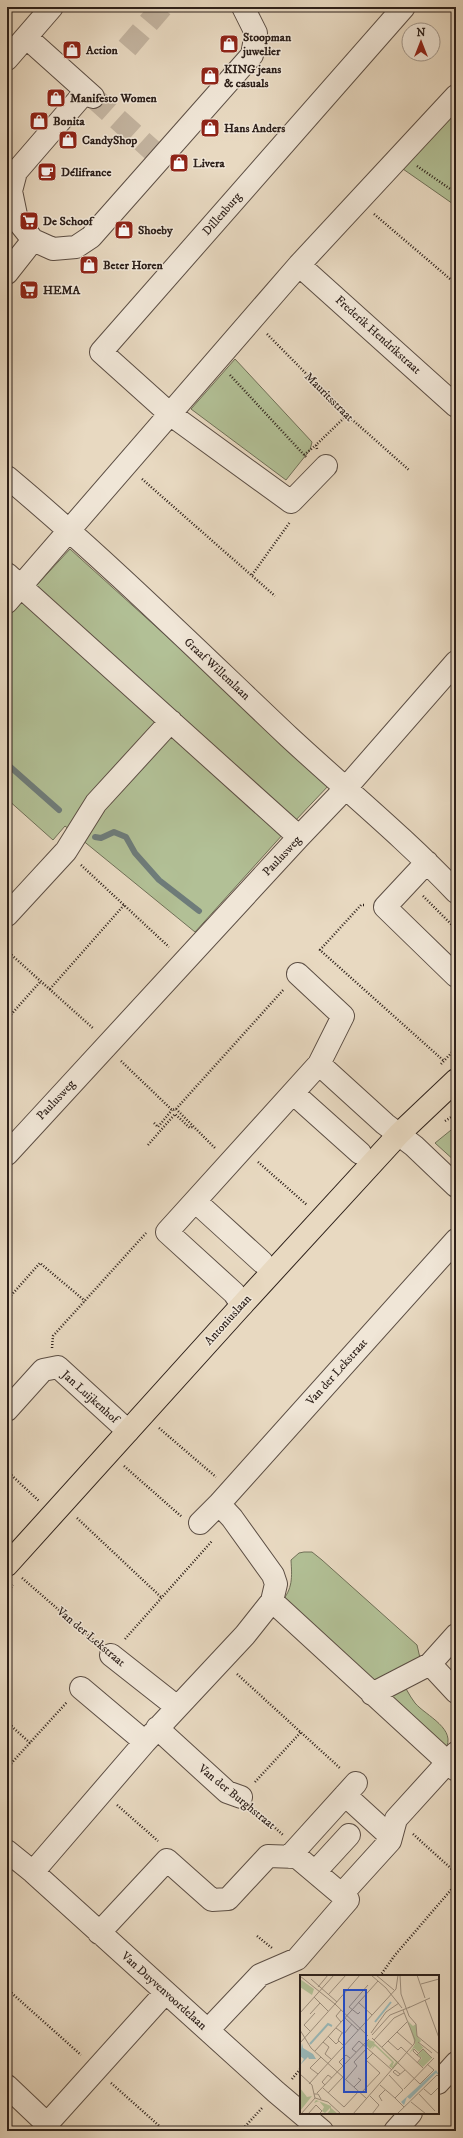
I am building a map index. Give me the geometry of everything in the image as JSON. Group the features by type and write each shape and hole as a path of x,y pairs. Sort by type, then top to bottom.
{"main road":[{"name":"Antoniuslaan","path":"7,1565 399,1134 456,1080"}],"street":[{"path":"7,60 52,7"},
{"path":"26,37 90,94 16,172 10,191 17,220 33,240 53,249 76,247 91,237 157,155 252,55 256,33 243,7"},
{"name":"Dillenburg","path":"170,414 101,352 404,7"},
{"path":"299,837 171,721 12,588 70,530 299,265 455,99"},
{"path":"7,273 33,240"},
{"name":"Frederik Hendrikstraat","path":"299,265 456,406"},
{"path":"170,414 291,502 323,469"},
{"name":"Graaf Willemlaan","path":"7,476 70,530 345,789 427,862 456,892"},
{"name":"Paulusweg","path":"7,1154 345,789 456,662"},
{"path":"7,915 66,851 96,803 171,721"},
{"path":"427,862 385,907 456,976"},
{"path":"242,1305 234,1293 167,1232 320,1064 343,1016 298,974"},
{"path":"320,1064 385,1124 399,1134 456,1186"},
{"path":"293,1093 360,1153"},
{"path":"195,1201 262,1262"},
{"name":"Van der Lekstraat","path":"200,1523 456,1240"},
{"name":"Jan Luijkenhof","path":"7,1410 43,1370 58,1367 128,1431"},
{"path":"33,1872 151,1735 272,1601 276,1584 273,1575 232,1518 225,1497"},
{"path":"272,1601 372,1694 453,1762 393,1828 390,1841 341,1895"},
{"path":"372,1694 430,1664 456,1635"},
{"name":"Van der Lekstraat","path":"110,1655 177,1707"},
{"path":"430,1664 456,1692"},
{"path":"81,1688 151,1735"},
{"name":"Van der Burghstraat","path":"151,1735 226,1792 241,1797"},
{"path":"290,1857 350,1789 393,1828"},
{"path":"315,1872 342,1829 368,1852"},
{"name":"Van Duyvenvoordelaan","path":"7,1851 33,1872 165,1993 208,2030 276,2092 310,2127"},
{"path":"100,1933 167,1860 212,1900 228,1899 268,1856 290,1857 315,1872 348,1900 297,1959 260,1975 208,2030"},
{"path":"7,2086 47,2128 165,1993"},
{"path":"439,2082 456,2063"},
{"path":"395,2131 410,2114"}],"path":[{"path":"401,155 456,194"},
{"path":"358,201 456,284"},
{"name":"Mauritsstraat","path":"252,320 347,415 409,470"},
{"path":"217,361 304,455 323,469"},
{"path":"304,455 347,415"},
{"path":"316,445 323,469"},
{"path":"126,465 275,596"},
{"path":"252,576 295,517 291,502"},
{"path":"66,851 185,961"},
{"path":"50,989 124,905"},
{"path":"385,907 361,905 320,950 444,1061"},
{"path":"7,951 50,989 172,1110"},
{"path":"154,1123 158,1127 172,1110 176,1109 298,974"},
{"path":"7,1019 41,981"},
{"path":"176,1109 192,1128"},
{"path":"148,1145 174,1114 190,1128 236,1155 310,1208"},
{"name":"Jan Luijkenhof","path":"51,1368 53,1336 146,1233 167,1232"},
{"path":"7,1300 40,1263 85,1300"},
{"path":"159,1428 225,1497"},
{"path":"108,1453 181,1516 200,1523"},
{"path":"7,1471 58,1509 162,1598"},
{"name":"Van der Lekstraat","path":"7,1565 110,1655"},
{"path":"221,1659 301,1732 350,1789"},
{"path":"7,1722 30,1743"},
{"path":"241,1797 301,1732"},
{"path":"102,1792 168,1850 167,1860"},
{"name":"Van der Burghstraat","path":"241,1797 285,1836 290,1857"},
{"path":"393,1828 456,1873"},
{"path":"381,1975 395,1955 456,1884"},
{"path":"241,2131 276,2092"}],"green space":[{"path":"451,114 456,120 456,206 403,169"},
{"path":"235,359 312,442 310,450 286,480 191,409"},
{"path":"70,549 330,784 294,822 36,586"},
{"path":"26,596 284,833 195,932 65,826 53,840 7,799 7,617"},
{"path":"456,1126 456,1162 435,1143"},
{"path":"312,1552 322,1560 417,1645 420,1658 401,1678 415,1703 444,1729 448,1742 445,1750 281,1602 290,1587 291,1560 299,1553"}],"waterway":[{"path":"7,764 59,810"},
{"path":"95,837 101,838 114,832 126,837 135,853 159,880 199,911"}],"tunnel":[{"path":"127,48 162,7"},
{"path":"93,97 154,152"}],"place":[{"name":"Stoopman juwelier","path":"229,44"},
{"name":"Action","path":"72,50"},
{"name":"KING jeans & casuals","path":"210,76"},
{"name":"Manifesto Women","path":"56,98"},
{"name":"Bonita","path":"39,121"},
{"name":"Hans Anders","path":"210,128"},
{"name":"CandyShop","path":"68,140"},
{"name":"Livera","path":"179,163"},
{"name":"Délifrance","path":"47,172"},
{"name":"De Schoof","path":"29,221"},
{"name":"Shoeby","path":"124,230"},
{"name":"Beter Horen","path":"89,265"},
{"name":"HEMA","path":"29,290"}]}
